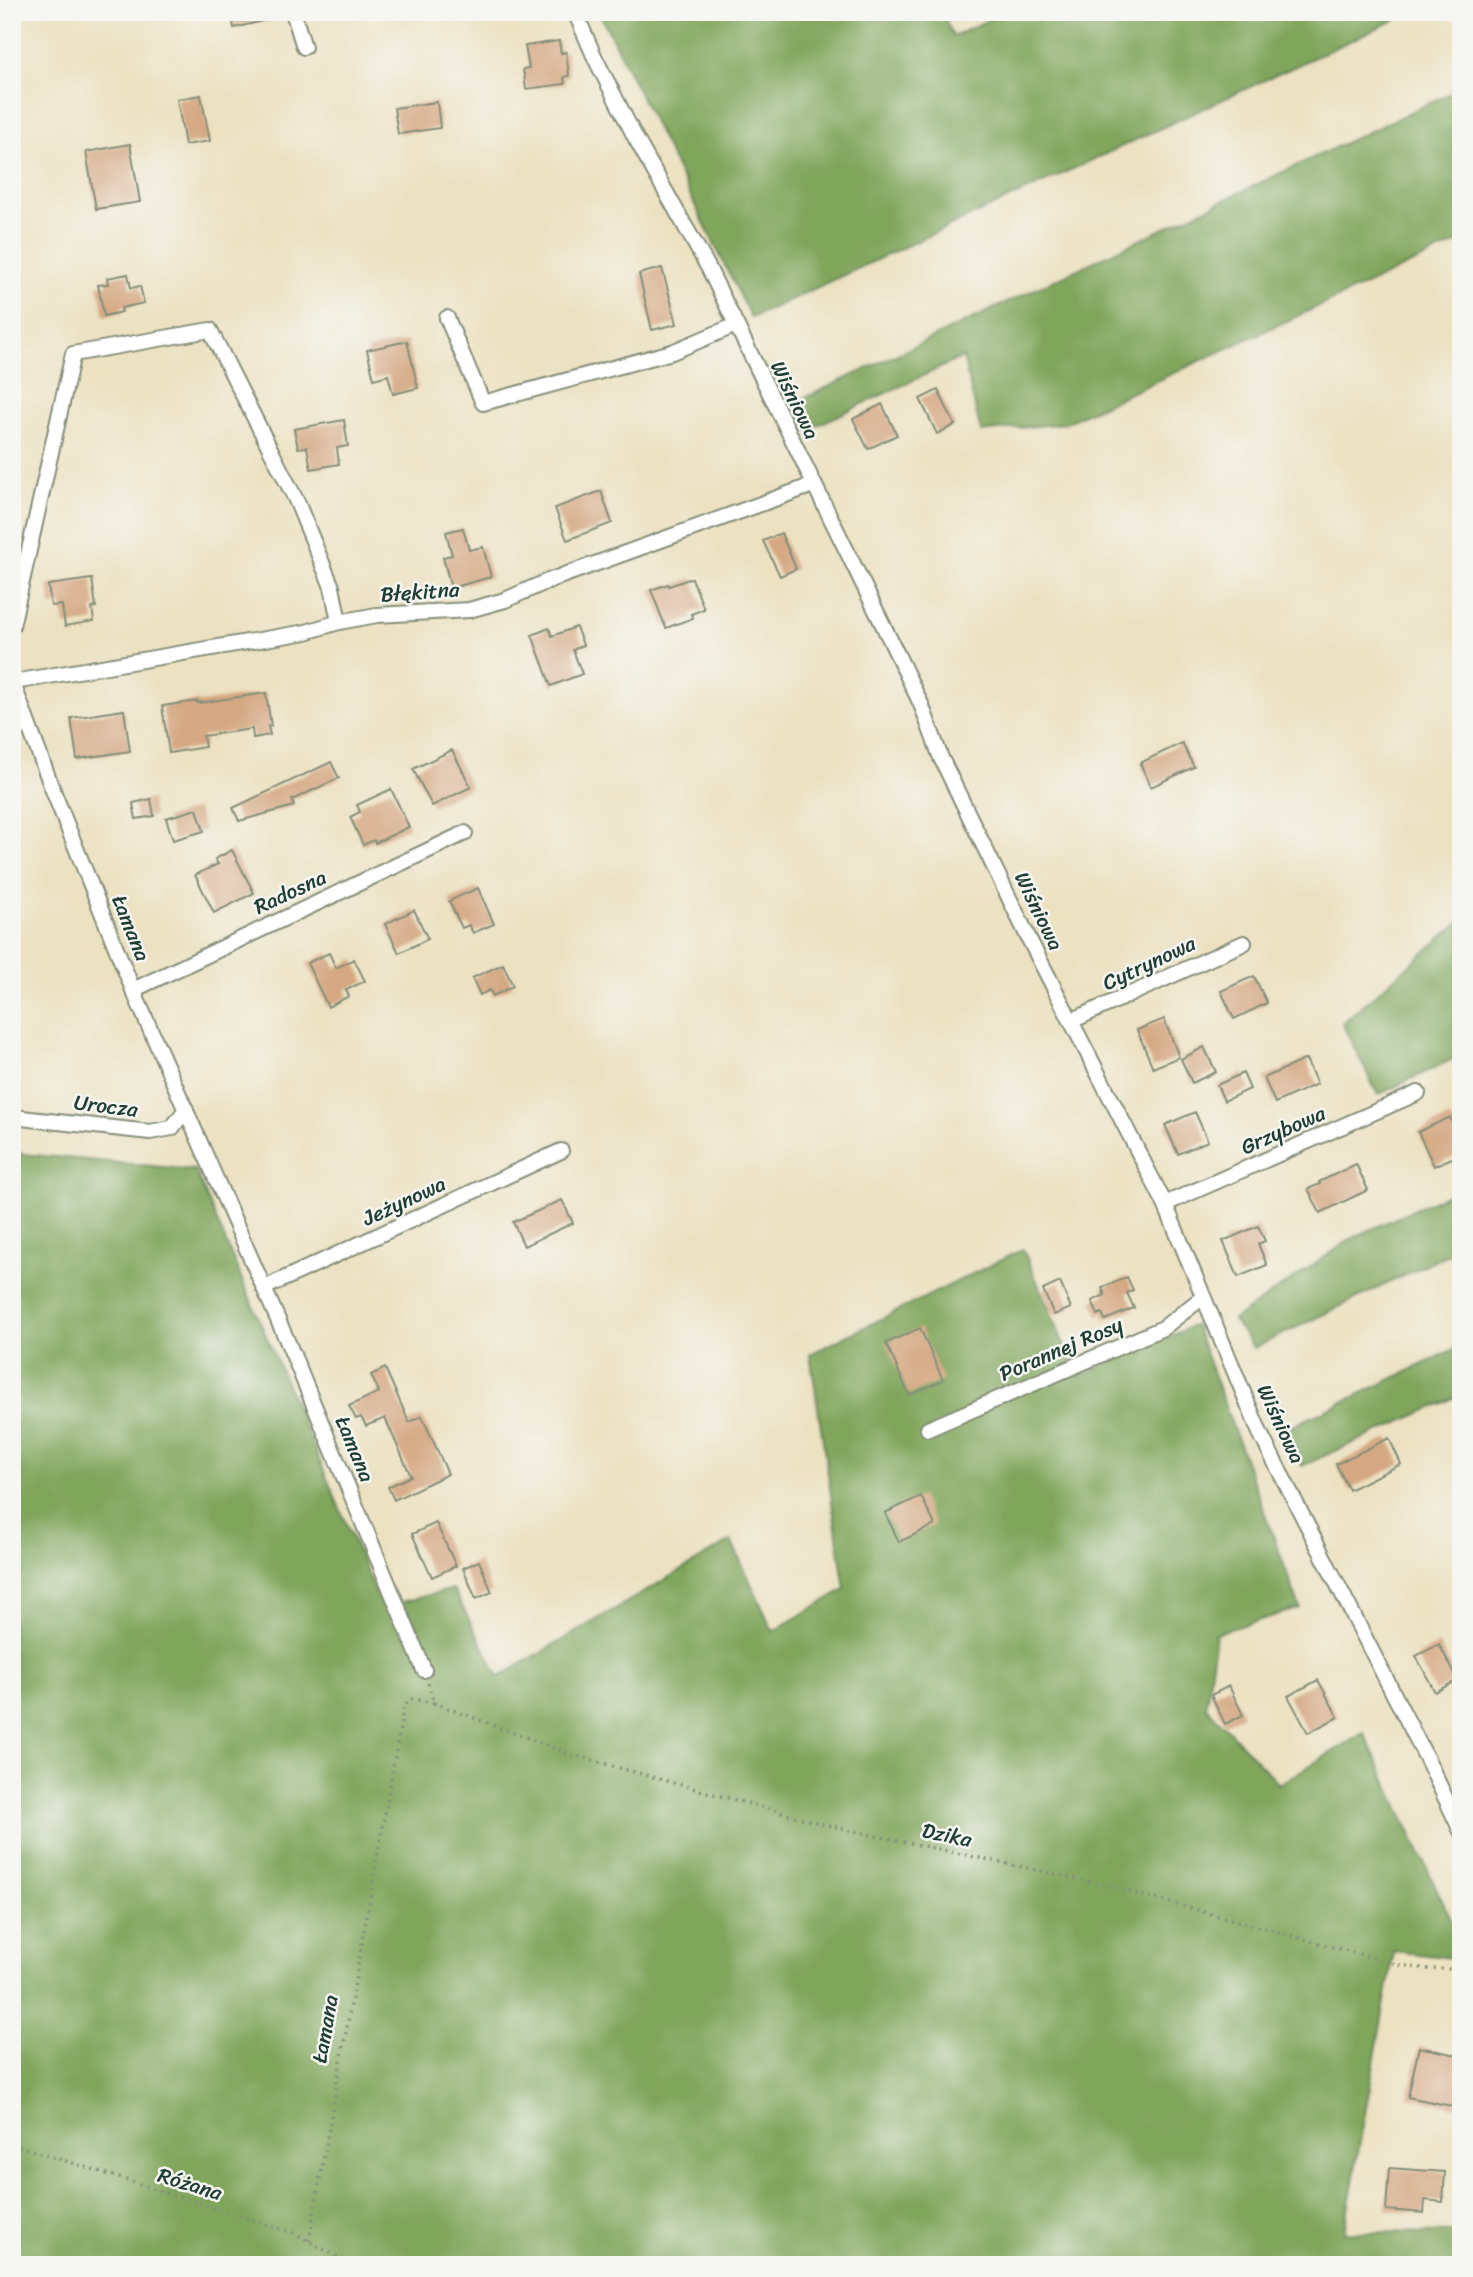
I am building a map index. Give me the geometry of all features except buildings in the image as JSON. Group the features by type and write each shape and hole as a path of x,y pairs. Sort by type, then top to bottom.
{"street":[{"path":"293,12 304,47"},
{"name":"Wiśniowa","path":"575,12 594,58 629,126 708,267 921,704 941,758 1165,1204 1260,1433 1461,1830"},
{"path":"447,318 483,402 672,352 736,326"},
{"path":"12,626 73,354 210,330 297,502 332,587 340,622"},
{"name":"Błękitna","path":"13,682 306,632 377,615 469,610 505,600 548,581 813,485"},
{"name":"Łamana","path":"13,682 54,793 133,989 264,1289 424,1670"},
{"name":"Radosna","path":"133,989 465,833"},
{"name":"Cytrynowa","path":"1072,1021 1244,943"},
{"name":"Grzybowa","path":"1165,1204 1418,1093"},
{"name":"Urocza","path":"12,1116 150,1132 172,1128 186,1109"},
{"name":"Jeżynowa","path":"264,1289 561,1152"},
{"name":"Porannej Rosy","path":"928,1429 1163,1328 1203,1297"}],"path":[{"path":"424,1670 434,1703"},
{"name":"Łamana","path":"309,2241 404,1706 412,1699 434,1703"},
{"name":"Dzika","path":"434,1703 573,1755 826,1825 1105,1885 1399,1965 1427,1969 1461,1969"},
{"name":"Różana","path":"12,2144 293,2233 353,2265"}],"green space":[{"path":"599,12 942,12 953,37 1004,12 1412,12 751,318"},
{"path":"1461,88 1461,241 1065,423 981,432 963,357 805,431 794,403"},
{"path":"1461,921 1461,1055 1378,1095 1342,1023"},
{"path":"12,1153 195,1170 382,1607 453,1589 499,1677 731,1541 773,1631 845,1589 810,1354 1023,1249 1078,1377 1195,1325 1300,1608 1216,1633 1206,1707 1279,1784 1364,1733 1461,1941 1461,1959 1394,1951 1344,2232 1461,2233 1461,2265 12,2265"},
{"path":"1461,1188 1461,1248 1254,1348 1233,1320 1354,1237"},
{"path":"1461,1346 1461,1395 1302,1466 1286,1429"}]}
